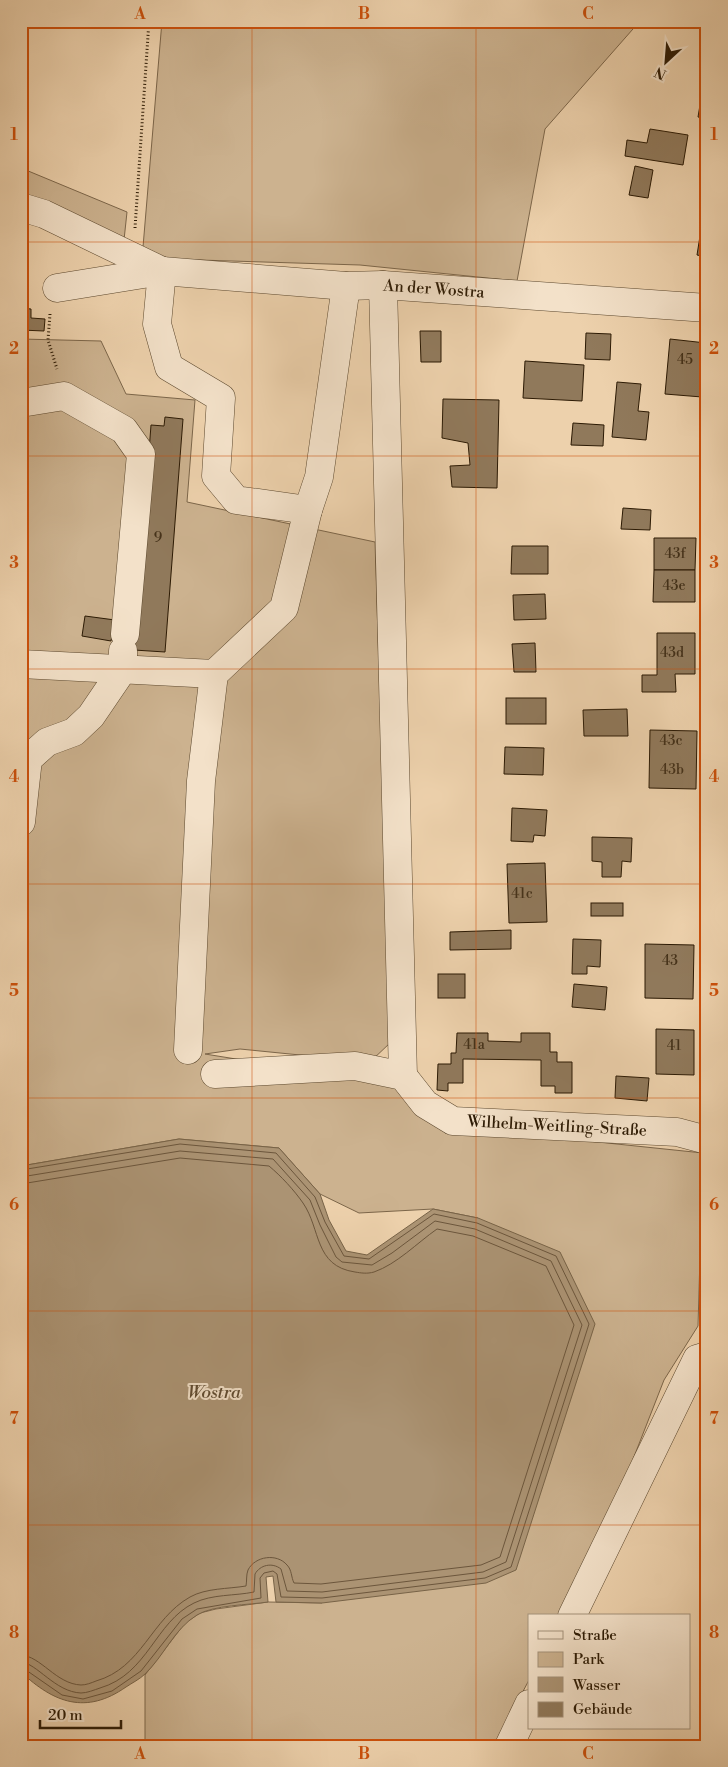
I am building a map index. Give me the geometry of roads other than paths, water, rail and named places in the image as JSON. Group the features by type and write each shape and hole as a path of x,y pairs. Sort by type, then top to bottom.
{"street":[{"path":"21,207 44,214 162,271"},
{"path":"57,288 162,271"},
{"path":"162,271 157,324 169,367 221,398 216,476 236,500 308,510"},
{"name":"An der Wostra","path":"162,271 346,286 383,285 707,308"},
{"path":"214,1074 355,1066 403,1076 383,285"},
{"path":"188,1050 201,780 214,674 284,608 308,510 319,477 346,286"},
{"path":"21,403 64,396 124,430 141,454 124,651 91,716 74,732 47,742 28,759 21,822"},
{"path":"21,664 124,651 214,674"},
{"name":"Wilhelm-Weitling-Straße","path":"403,1076 425,1104 453,1120 677,1132 707,1140"},
{"path":"573,1614 697,1359 707,1356"},
{"path":"509,1746 528,1706"}],"water":[{"name":"Wostra","path":"179,1139 279,1148 320,1194 329,1220 346,1251 367,1255 433,1209 478,1218 560,1252 595,1324 516,1570 486,1583 322,1603 276,1602 273,1576 266,1577 268,1602 221,1607 197,1615 175,1635 152,1667 138,1679 111,1696 97,1701 71,1702 58,1698 46,1691 21,1672 21,1166"}]}
